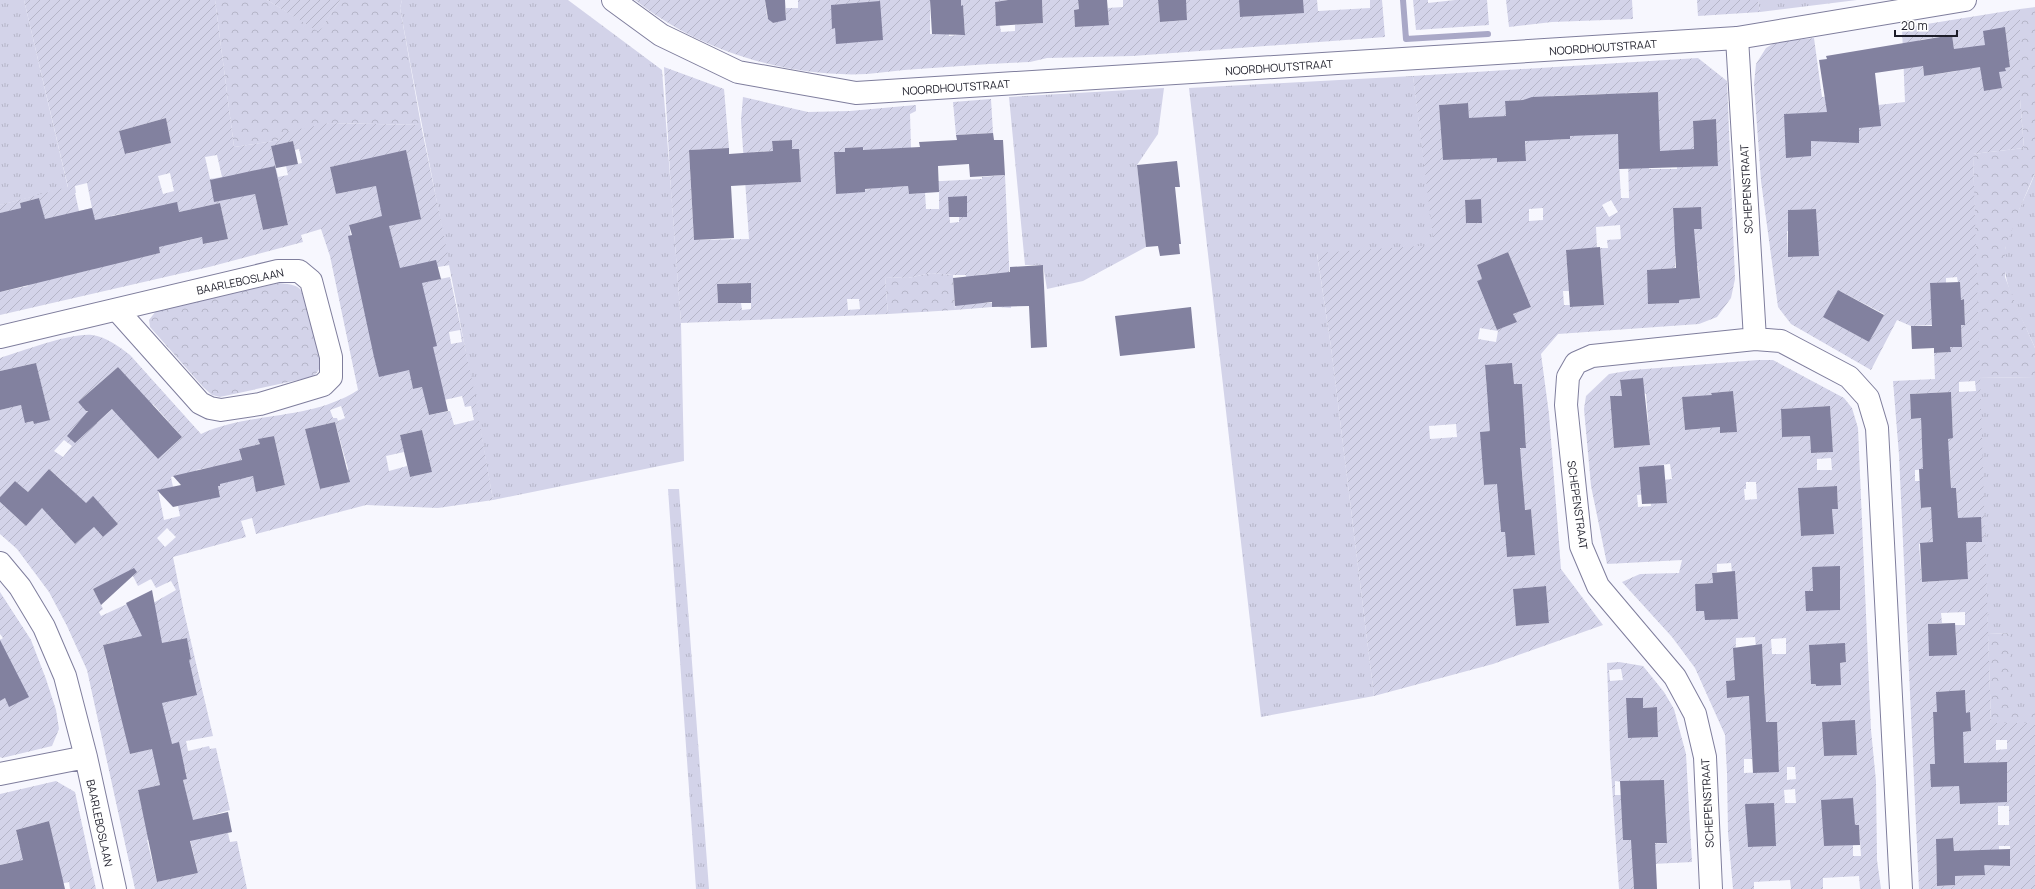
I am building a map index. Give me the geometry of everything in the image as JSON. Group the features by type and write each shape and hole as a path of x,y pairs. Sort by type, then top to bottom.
{"street":[{"name":"NOORDHOUTSTRAAT","path":"613,0 661,35 738,72 856,93 1737,38 1965,0"},
{"name":"SCHEPENSTRAAT","path":"1737,38 1755,339"},
{"name":"BAARLEBOSLAAN","path":"0,336 117,310 278,271 299,271 311,281 331,357 332,377 323,385 260,404 221,410 210,408 200,403 117,310"},
{"name":"SCHEPENSTRAAT","path":"1711,889 1705,757 1695,714 1675,677 1598,586 1581,546 1566,405 1568,377 1576,362 1592,356 1755,339 1781,341 1849,378 1868,398 1877,428 1901,889"},
{"name":"BAARLEBOSLAAN","path":"0,564 20,587 44,627 64,676 86,757 115,889"},
{"path":"0,774 86,757"}],"green space":[{"path":"0,0 24,0 68,188 0,205"},
{"path":"24,0 215,0 234,147 280,140 281,133 329,123 421,125 450,265 438,267 425,282 450,277 473,385 493,500 438,508 366,505 256,534 252,518 241,521 246,537 173,557 184,612 213,736 186,741 188,751 209,746 210,749 216,748 230,810 206,817 210,836 228,833 230,842 237,841 247,889 135,889 87,670 67,626 49,592 17,549 0,534 0,502 26,526 42,508 45,510 68,486 49,469 28,492 15,481 0,497 0,410 21,405 26,423 33,421 34,424 49,417 36,363 0,371 0,358 46,343 83,335 97,336 108,340 130,355 201,434 240,422 320,407 340,400 358,390 330,256 321,229 301,235 303,242 209,267 0,315 0,292 28,286 20,254 0,258 0,205 68,187","holes":["166,118 171,143 126,154 119,131","293,141 295,150 299,149 302,163 286,166 288,175 278,177 271,146","406,151 414,189 376,186 336,194 330,167","217,155 222,177 210,179 205,157","275,166 288,225 263,230 255,194 237,175","170,173 174,191 163,194 158,176","87,183 92,208 79,211 75,186","39,198 45,221 6,230 1,213 21,208 20,203","220,203 228,239 204,244 202,237 182,242 175,213","145,209 157,239 160,253 117,263 111,216","378,217 357,273 349,225","85,233 94,269 51,279","460,330 462,342 451,344 449,332","118,367 136,388 97,423 78,402","409,370 441,383 413,389","462,396 465,407 471,406 474,420 454,425 450,411 429,415 426,404","153,404 182,437 158,459 128,426","341,406 345,418 338,421 337,418 333,418 330,410","335,422 348,469 349,482 320,489 305,429","422,430 432,472 410,477 407,466 389,471 386,456 404,452 400,435","274,436 285,485 257,492 253,476 246,478 239,449 260,444 259,439","64,440 72,446 63,457 54,451","213,467 220,486 218,486 220,496 178,506 180,516 164,520 158,490 173,487 171,477 196,474 196,470","93,497 118,524 103,537 94,527 75,544 59,527","167,528 176,537 165,547 157,538","131,572 138,586 151,579 156,588 171,581 176,590 148,606 127,604 101,616 99,612 103,609 93,589","137,637 137,683 113,688 103,645","187,638 191,659 172,663 167,642","120,711 172,744 130,754","185,768 187,779 183,780 189,805 144,815 138,790 160,785 158,774","188,830 198,873 157,882 147,840"]},
{"path":"215,0 267,0 319,31 340,0 402,0 400,8 421,125 329,123 281,140 234,147"},
{"path":"267,0 340,0 319,32"},
{"path":"402,0 568,0 662,70 681,323 684,461 493,500 400,8"},
{"path":"635,0 765,0 767,17 773,23 786,19 786,8 798,8 798,0 930,0 930,34 949,33 949,36 965,34 963,6 961,6 961,0 1008,0 995,2 996,25 1000,26 1001,32 1015,31 1015,25 1043,23 1042,0 1078,0 1079,9 1074,10 1075,27 1089,26 1089,19 1109,25 1108,8 1123,7 1123,0 1158,0 1160,22 1187,20 1186,6 1182,0 1239,0 1240,17 1282,14 1282,0 1317,0 1318,11 1370,8 1370,0 1382,0 1385,37 1133,56 1047,58 1030,62 904,70 867,74 837,74 775,66 745,57 715,46 687,33 660,18"},
{"path":"1413,0 1428,0 1428,3 1455,0 1487,0 1489,25 1416,30"},
{"path":"1506,0 1632,0 1633,19 1552,22 1509,27"},
{"path":"1697,0 1758,0 1760,12 1698,16"},
{"path":"1758,0 1857,0 1760,12"},
{"path":"2035,7 2035,173 2019,210 2005,249 2005,277 2035,348 2035,378 1978,377 1973,154 2024,148 2020,99 2020,9"},
{"path":"2020,9 2020,99 2024,148 1973,154 1991,723 2035,723 2035,889 1919,889 1899,455 1893,381 1935,379 1934,353 1951,352 1950,347 1962,347 1961,325 1965,325 1964,299 1961,300 1957,277 1946,278 1946,283 1930,283 1931,300 1938,300 1933,325 1911,326 1897,320 1871,370 1791,324 1778,307 1761,181 1754,84 1756,64 1766,48 1776,42 1814,38 1822,97 1841,95 1878,105 1905,102 1902,28","holes":["2005,27 2010,67 2005,68 2006,71 1998,69 2001,88 1984,91 1981,46 1985,45","1952,35 1957,71 1924,76 1919,40","1816,209 1818,256 1788,257 1787,231 1793,231 1788,210","1838,290 1884,314 1869,342 1824,317","1975,381 1976,391 1959,392 1959,382","1951,392 1953,438 1922,439 1921,418 1911,419 1910,394","1950,468 1951,488 1956,488 1958,516 1932,517 1931,507 1921,508 1920,481 1915,481 1915,470","1981,531 1982,542 1971,542 1971,532","1940,542 1966,551 1968,579 1922,582 1919,544","1965,612 1965,625 1955,625 1957,655 1928,624 1942,623 1941,613","1965,690 1966,713 1970,713 1971,731 1934,735 1933,712 1937,712 1937,692","1996,740 2007,740 2007,749 1996,750","1996,762 2007,762 2007,781 1996,781","1980,763 1982,803 1960,804 1959,786","1998,806 2009,806 2009,825 1998,825","1953,838 1954,855 1984,854 1984,875 1955,876 1955,885 1937,886 1936,839","1999,846 2010,846 2010,866 1999,865"]},
{"path":"1698,58 1727,81 1735,279 1731,298 1717,317 1699,324 1558,334 1541,354 1549,414 1561,569 1603,625 1493,664 1374,696 1331,347 1317,253 1434,245 1413,76","holes":["1658,92 1659,120 1625,96 1625,93","1605,94 1607,134 1569,130 1570,139 1553,140 1551,96","1524,100 1526,161 1498,162 1497,158 1495,158 1495,117 1506,116 1505,101","1468,103 1470,159 1443,160 1439,105","1716,119 1718,165 1690,167 1689,150 1694,149 1693,121","1649,151 1676,151 1677,169 1649,169","1628,161 1629,198 1621,198 1619,162","1481,199 1482,223 1466,223 1465,200","1611,200 1618,212 1609,217 1602,205","1701,207 1702,229 1674,229 1673,208","1543,208 1543,220 1529,221 1529,209","1620,225 1621,239 1607,240 1608,248 1600,248 1604,305 1571,307 1570,305 1564,305 1563,291 1569,291 1566,250 1597,248 1596,227","1508,252 1531,307 1513,314 1516,322 1497,330 1477,281 1482,279 1477,265","1695,255 1696,266 1698,266 1700,298 1679,300 1679,303 1649,304 1647,270 1675,268 1675,256","1480,328 1498,331 1496,342 1478,339","1512,364 1514,384 1522,384 1523,400 1488,403 1485,366","1456,424 1457,437 1430,439 1429,426","1525,428 1526,447 1519,449 1523,481 1484,485 1481,432","1531,509 1535,555 1507,557 1505,532 1501,532 1499,512","1546,586 1549,623 1516,626 1513,589"]},
{"path":"664,67 724,89 729,148 689,150 694,240 749,239 741,120 743,97 808,112 850,111 916,105 916,111 910,114 911,148 896,175 896,187 908,186 909,194 922,193 922,182 982,179 982,177 1005,175 1011,308 999,307 997,289 989,274 980,275 982,303 992,303 992,307 955,310 957,301 965,286 966,275 931,273 908,278 885,277 888,314 681,323 671,191","holes":["792,140 792,149 799,149 801,182 756,184 753,152 773,151 772,141","863,147 864,155 873,155 875,188 836,194 834,152 845,152 845,148","939,191 939,209 926,209 925,192","948,197 966,197 967,217 959,217 959,222 950,223","751,283 751,309 742,310 741,303 718,303 717,284","847,299 859,299 860,309 848,310"]},
{"path":"1413,76 1435,246 1317,254 1331,347 1374,696 1261,717 1189,88"},
{"path":"1164,88 1158,134 1137,165 1146,247 1083,281 1047,289 1043,265 1025,265 1009,97"},
{"path":"991,99 993,133 956,135 953,102"},
{"path":"2035,173 2035,348 2013,300 2004,263 2005,250 2010,231"},
{"path":"931,273 953,275 955,310 888,314 885,277 908,278"},
{"path":"279,283 290,284 298,287 304,295 307,303 320,358 319,369 312,377 220,397 212,395 203,387 150,327 149,320 156,311"},
{"path":"1773,360 1844,398 1852,408 1858,428 1871,730 1876,781 1877,860 1881,889 1860,889 1859,876 1823,878 1823,889 1791,889 1790,880 1754,882 1754,889 1733,889 1728,833 1725,735 1695,668 1672,637 1622,582 1640,574 1679,573 1682,560 1607,564 1591,486 1584,409 1586,396 1609,374 1633,370","holes":["1620,380 1646,394 1650,445 1614,448 1610,397 1622,396","1733,391 1736,432 1721,433 1720,427 1685,430 1682,398 1712,397 1712,393","1830,406 1833,452 1811,453 1810,436 1782,437 1781,409","1831,458 1832,470 1817,470 1817,459","1670,464 1672,479 1662,480 1660,465","1746,482 1756,482 1757,499 1745,500 1744,489 1746,489","1837,486 1838,508 1832,509 1833,534 1801,536 1798,488","1666,493 1667,503 1653,503 1653,494","1650,494 1651,506 1638,507 1637,495","1731,563 1732,572 1735,572 1736,592 1697,611 1695,584 1713,583 1712,573 1717,572 1717,564","1755,637 1756,647 1762,646 1765,695 1727,698 1726,681 1735,680 1736,638","1786,638 1786,654 1772,654 1771,639","1845,644 1846,662 1840,663 1816,686 1816,684 1811,684 1809,652 1814,651 1813,645","1855,721 1857,755 1824,756 1822,722","1777,722 1779,771 1744,773 1744,759 1752,759 1751,723","1787,767 1795,767 1796,779 1787,780","1795,789 1796,803 1785,803 1784,790","1822,800 1855,825 1859,825 1861,856 1853,856 1853,845 1824,846","1746,804 1776,846 1748,847"]},
{"path":"1978,377 2035,378 2035,708 2010,708 2010,633 1988,634"},
{"path":"668,489 679,489 709,889 696,889"},
{"path":"0,592 31,640 56,710 59,729 52,746 2,758 0,757 0,701 5,698 9,706 0,640 3,638 0,634"},
{"path":"2010,633 2010,708 2035,708 2035,723 1991,723 1988,634"},
{"path":"1619,662 1643,666 1664,692 1674,709 1686,754 1692,862 1633,865 1634,889 1619,889 1610,756 1607,663","holes":["1621,669 1623,680 1610,681 1609,670","1642,698 1643,708 1657,707 1658,737 1629,738 1626,699","1664,780 1667,843 1635,844","1615,781 1623,782 1623,795 1615,795"]},
{"path":"56,781 75,792 96,889 70,889 69,882 37,889 16,875 13,862 0,865 0,794","holes":["49,821 57,857 19,845 16,830"]}],"building":[{"path":"765,0 785,0 786,20 773,23 768,19"},
{"path":"930,0 961,0 961,6 963,5 965,35 932,34"},
{"path":"1008,0 1042,0 1043,23 996,26 995,2"},
{"path":"1078,0 1107,0 1109,25 1075,27 1074,10 1079,9"},
{"path":"1158,0 1186,0 1187,20 1160,22"},
{"path":"1239,0 1303,0 1304,13 1240,17"},
{"path":"880,1 883,40 836,44 835,28 832,29 831,5"},
{"path":"2005,27 2010,67 2005,68 2006,71 1999,72 2002,88 1984,91 1980,67 1924,76 1923,66 1875,73 1881,126 1859,128 1859,143 1811,141 1811,156 1786,158 1784,114 1827,112 1819,60 1827,59 1826,56 1952,35 1954,49 1985,45 1983,31"},
{"path":"1658,92 1660,151 1694,149 1693,121 1716,119 1718,166 1619,169 1618,134 1570,136 1570,139 1525,141 1526,161 1497,162 1497,158 1443,160 1439,105 1468,103 1469,118 1506,116 1505,101 1523,100 1532,97"},
{"path":"166,118 171,143 125,154 119,131"},
{"path":"993,133 994,140 1003,140 1005,175 970,177 969,164 938,166 939,192 909,194 908,186 865,189 865,192 836,194 834,152 845,152 845,148 863,147 863,150 920,147 919,142 957,140 956,135"},
{"path":"792,140 792,149 799,149 801,182 731,186 734,238 694,240 689,150 729,148 729,154 773,151 772,141"},
{"path":"293,141 298,164 276,168 271,146"},
{"path":"406,150 421,219 389,226 400,268 436,260 441,279 422,283 437,346 433,347 448,411 429,415 422,387 413,389 409,370 379,377 374,357 348,236 352,235 349,225 382,216 376,186 336,194 330,167"},
{"path":"1177,161 1180,187 1175,187 1181,244 1179,244 1180,254 1160,256 1158,246 1146,247 1137,165"},
{"path":"275,166 288,225 263,230 255,194 214,202 210,180"},
{"path":"967,196 967,217 949,217 948,197"},
{"path":"39,198 45,219 92,208 95,220 177,202 179,212 220,203 228,239 203,244 202,237 159,247 160,253 0,292 0,213 21,208 20,203"},
{"path":"1481,199 1482,223 1466,223 1465,200"},
{"path":"1701,207 1702,229 1694,229 1700,298 1679,300 1679,303 1648,304 1647,270 1676,268 1673,208"},
{"path":"1816,209 1819,256 1788,257 1788,210"},
{"path":"1600,247 1604,305 1570,307 1566,250"},
{"path":"1508,252 1531,307 1513,314 1517,322 1497,330 1477,281 1482,279 1477,265"},
{"path":"1043,265 1047,347 1031,348 1029,306 992,307 992,302 955,306 953,278 1010,272 1010,267"},
{"path":"1960,282 1961,300 1964,299 1965,325 1961,325 1962,347 1950,347 1951,352 1934,353 1934,348 1912,349 1911,326 1932,326 1930,283"},
{"path":"751,283 751,303 718,303 717,284"},
{"path":"1838,290 1884,315 1869,342 1823,317"},
{"path":"1191,307 1195,348 1120,356 1115,316"},
{"path":"36,363 50,420 34,424 33,421 25,423 21,405 0,410 0,371"},
{"path":"1512,363 1514,384 1522,384 1526,448 1520,448 1525,510 1531,509 1535,555 1507,557 1505,532 1501,532 1497,484 1484,485 1480,432 1490,431 1485,365"},
{"path":"118,367 182,437 158,459 112,409 75,443 67,436 88,411 86,411 78,402"},
{"path":"1643,378 1650,445 1614,448 1610,396 1622,396 1620,380"},
{"path":"1733,391 1737,432 1720,433 1720,427 1685,430 1682,397 1712,395 1711,393"},
{"path":"1951,392 1953,438 1948,439 1951,488 1956,488 1958,518 1981,517 1982,542 1966,542 1968,579 1922,582 1920,543 1933,542 1931,507 1921,508 1919,469 1923,469 1921,418 1911,419 1910,394"},
{"path":"1830,406 1833,452 1811,453 1810,436 1782,437 1781,409"},
{"path":"335,422 350,482 320,489 305,429"},
{"path":"422,430 432,472 410,477 400,435"},
{"path":"274,436 285,485 256,492 253,476 220,484 220,486 218,486 220,497 173,507 157,490 181,485 173,476 242,460 239,449 260,444 258,439"},
{"path":"1664,465 1667,503 1642,504 1639,467"},
{"path":"49,469 86,503 93,496 118,524 103,537 94,527 75,544 42,508 26,526 0,502 0,497 15,481 28,492"},
{"path":"1837,486 1838,509 1832,509 1834,534 1801,536 1798,488"},
{"path":"1840,566 1840,610 1806,611 1805,591 1813,591 1812,567"},
{"path":"134,568 137,572 101,605 93,589"},
{"path":"1735,571 1738,619 1705,620 1704,611 1696,611 1695,584 1713,583 1712,573"},
{"path":"1546,586 1549,623 1516,626 1513,589"},
{"path":"152,590 162,643 187,638 191,659 189,660 197,695 162,703 172,744 179,742 187,779 183,780 193,820 228,812 232,832 190,841 198,873 157,882 138,790 160,785 152,749 130,754 103,645 142,636 126,603"},
{"path":"1955,623 1957,655 1929,656 1928,624"},
{"path":"0,640 29,697 9,707 5,698 0,701"},
{"path":"1845,643 1846,662 1840,663 1841,685 1816,686 1816,684 1811,684 1809,645"},
{"path":"1762,644 1766,722 1777,722 1779,772 1753,773 1749,696 1727,698 1726,681 1735,680 1733,648"},
{"path":"1965,690 1966,713 1970,712 1971,731 1963,732 1964,763 2007,762 2007,802 1960,804 1959,786 1931,787 1930,764 1935,764 1933,712 1937,712 1936,692"},
{"path":"1626,698 1643,698 1643,708 1657,707 1658,737 1628,738"},
{"path":"1855,720 1857,755 1824,756 1822,722"},
{"path":"1664,780 1667,843 1655,843 1657,889 1634,889 1631,840 1623,840 1620,781"},
{"path":"1853,798 1855,825 1859,825 1860,845 1824,846 1821,800"},
{"path":"1774,803 1776,846 1748,847 1745,804"},
{"path":"49,821 65,889 0,889 0,865 23,860 16,830"},
{"path":"1953,838 1954,851 2010,849 2010,866 1984,865 1985,875 1955,876 1955,885 1937,886 1936,839"}],"waterway":[{"path":"1403,0 1406,39 1488,34"}]}
